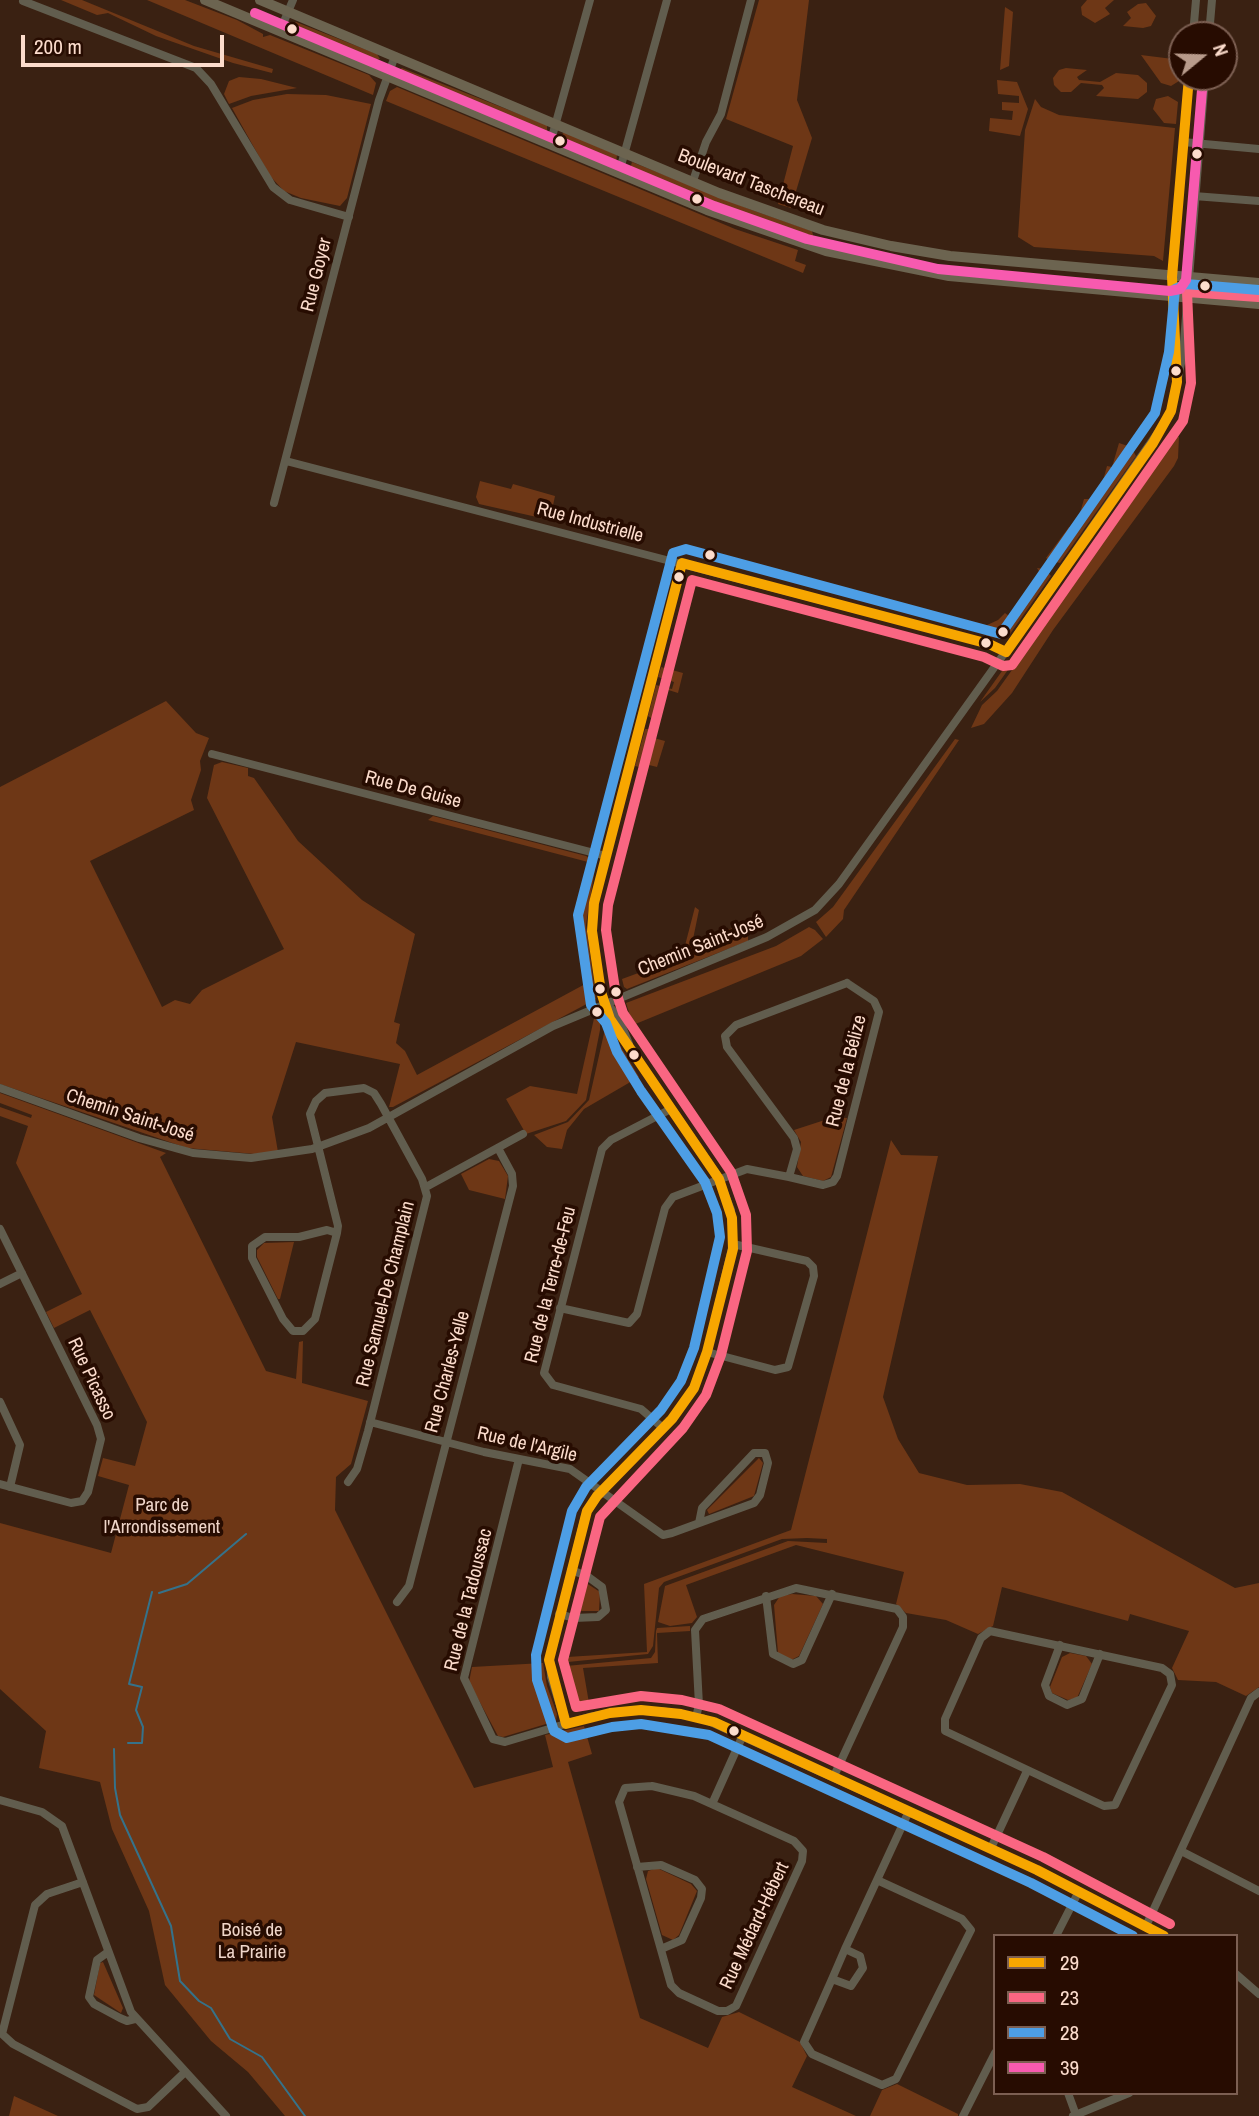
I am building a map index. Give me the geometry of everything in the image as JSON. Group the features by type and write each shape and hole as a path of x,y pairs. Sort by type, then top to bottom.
{"main road":[{"name":"Boulevard Taschereau","path":"205,0 742,224 818,249 937,274 1259,304"},
{"name":"Boulevard Taschereau","path":"260,0 626,154 823,230 939,255 1259,283"},
{"path":"818,249 823,230"},
{"path":"937,274 939,255"},
{"path":"1058,286 1059,267"}],"street":[{"path":"280,31 293,0"},
{"path":"550,144 590,0"},
{"path":"619,173 667,0"},
{"path":"693,181 706,142 721,114 751,0"},
{"path":"1194,21 1196,0"},
{"path":"1210,21 1212,0"},
{"path":"23,1 195,68 211,84 273,187 290,200 349,217"},
{"name":"Rue Goyer","path":"274,503 387,76 395,56"},
{"name":"Chemin Saint-José","path":"1177,382 1171,297 1188,91"},
{"name":"Chemin Saint-José","path":"0,1088 139,1138 193,1153 251,1158 318,1148 388,1118 538,1033 605,1002 767,937 815,910 843,879 1162,430 1173,406 1183,355 1187,277 1204,91"},
{"path":"1183,142 1259,149"},
{"path":"1194,196 1259,201"},
{"name":"Rue Industrielle","path":"286,461 989,643 1006,652"},
{"path":"682,563 606,856 592,923 610,1019 669,1110 719,1179 731,1210 733,1244 707,1352 691,1394 663,1428 603,1490 585,1516 559,1614 550,1666 566,1724 602,1714 634,1710 696,1717 743,1735 990,1848 1160,1934"},
{"name":"Rue De Guise","path":"212,754 606,856"},
{"name":"Rue de la Bélize","path":"560,1308 621,1324 633,1321 667,1203 677,1195 753,1169 789,1177 826,1185 837,1176 879,1012 874,1001 847,983 736,1025 725,1036 727,1046 794,1138 797,1149 789,1177"},
{"name":"Rue Samuel-De Champlain","path":"318,1148 310,1114 316,1101 328,1091 368,1090 376,1096 426,1187 425,1209 370,1422 357,1469 348,1482"},
{"name":"Rue de la Terre-de-Feu","path":"663,1428 638,1407 547,1381 544,1370 602,1149 611,1140 669,1110"},
{"path":"426,1187 523,1134"},
{"path":"318,1148 338,1219 337,1233 315,1319 303,1331 293,1331 283,1319 252,1258 252,1246 265,1237 299,1237 327,1230 337,1233"},
{"name":"Rue Charles-Yelle","path":"397,1602 409,1586 513,1186 513,1176 498,1148"},
{"name":"Rue Picasso","path":"0,1229 97,1425 101,1444 88,1492 82,1501 71,1503 0,1484"},
{"path":"707,1352 775,1370 788,1367 814,1276 813,1267 807,1261 733,1244"},
{"path":"0,1284 22,1273"},
{"path":"0,1402 20,1445 10,1487"},
{"name":"Rue de l'Argile","path":"370,1422 570,1469 603,1490 659,1534 667,1535 699,1523 757,1501 768,1463 765,1453 754,1453 702,1508 699,1523"},
{"name":"Rue de la Tadoussac","path":"519,1459 464,1678 490,1736 498,1742 566,1724"},
{"path":"559,1614 574,1618 598,1617 606,1610 604,1589 587,1576 572,1570"},
{"path":"696,1717 699,1705 695,1626 703,1619 796,1588 897,1609 904,1621 834,1776"},
{"path":"766,1596 773,1654 793,1664 802,1660 832,1594"},
{"path":"993,1631 1100,1654 1162,1668 1168,1671 1172,1679 1120,1800 1115,1805 1104,1806 949,1735 944,1721 985,1633 993,1631"},
{"path":"1060,1645 1045,1685 1049,1696 1067,1705 1082,1699 1100,1654"},
{"path":"1146,1926 1251,1698 1259,1692"},
{"path":"712,1804 743,1735"},
{"path":"990,1848 1027,1771"},
{"name":"Rue Médard-Hébert","path":"636,1786 659,1786 712,1804 797,1843 803,1851 802,1861 736,2006 731,2010 718,2011 674,1990 619,1802 623,1790 636,1786"},
{"path":"0,1800 42,1812 58,1822 68,1836 108,1952 135,2019 226,2116"},
{"path":"877,1880 962,1919 971,1930 896,2079 890,2084 879,2084 812,2054 806,2048 805,2038 845,1949 877,1880 909,1811"},
{"path":"1181,1850 1259,1891"},
{"path":"637,1867 658,1864 695,1880 702,1889 701,1898 682,1940 661,1949"},
{"path":"83,1882 47,1894 35,1905 2,2034 13,2044 137,2109 148,2107 184,2073"},
{"path":"1057,1934 1079,1891"},
{"path":"832,1979 852,1985 863,1968 862,1958 845,1949"},
{"path":"108,1952 97,1960 89,1997 94,2004 120,2018 127,2021 135,2019"},
{"path":"1238,1976 1259,1994"},
{"path":"963,2116 993,2057"},
{"path":"1069,2095 1075,2115 1122,2095"}],"green space":[{"path":"61,0 82,0 194,46 273,69 272,73 233,63 156,36 108,13 97,15"},
{"path":"147,0 185,0 237,20 263,34 263,37 270,35 369,75 376,83 373,95"},
{"path":"759,0 809,0 797,100 812,138 791,208 778,204 793,146 726,119"},
{"path":"1087,0 1114,0 1105,8 1110,14 1095,23 1082,15 1081,7"},
{"path":"1146,3 1156,16 1151,26 1123,26 1131,18 1127,12 1138,4"},
{"path":"1005,7 1013,12 1009,66 1000,70"},
{"path":"296,22 377,54 380,59 375,60 379,62 373,65 295,32 292,25"},
{"path":"1141,55 1168,58 1168,85 1161,83"},
{"path":"402,68 547,125 547,133 541,135 399,76 396,72"},
{"path":"1059,70 1087,70 1077,77 1079,80 1100,82 1116,73 1138,75 1147,83 1147,92 1138,99 1096,96 1104,88 1102,85 1081,83 1071,92 1061,92 1054,85 1053,78"},
{"path":"239,77 261,79 297,88 251,96 229,104 224,94 229,81"},
{"path":"997,80 1017,82 1028,109 1020,136 989,131 990,118 1012,120 1013,111 1002,110 1002,102 1019,103 1019,96 998,94"},
{"path":"397,87 735,229 798,250 795,261 806,265 803,273 386,101 390,91"},
{"path":"287,94 326,95 371,104 347,198 340,206 301,198 284,191 270,176 232,108 253,100"},
{"path":"1168,96 1178,102 1176,124 1164,123 1153,109 1156,99"},
{"path":"1035,99 1041,107 1059,115 1175,128 1163,261 1154,256 1034,247 1018,237 1025,130"},
{"path":"564,132 617,155 616,163 611,165 562,144 559,138"},
{"path":"632,162 812,231 814,239 811,242 749,222 657,184 629,172"},
{"path":"1173,434 1179,437 1178,458 1174,466 1053,630 1012,693 984,724 971,728 982,705 997,691 1141,489 1164,454 1166,442"},
{"path":"1119,443 1131,447 1136,456 1060,563 1046,558 1069,527 1076,527 1084,499 1098,499 1107,466 1112,467"},
{"path":"1163,444 1161,454 1137,489 995,688 980,702"},
{"path":"480,481 511,489 513,484 555,496 550,520 479,504 476,497"},
{"path":"1037,568 1045,569 1051,576 1010,634 1004,639 986,636 985,626 1005,613 1009,616 1040,573"},
{"path":"661,667 683,673 678,693 662,688 654,720 648,716 656,685 672,689 674,682 658,677"},
{"path":"166,701 196,733 209,738 200,761 201,770 191,800 194,810 90,861 162,1007 175,1000 190,1004 202,990 284,949 207,798 214,765 222,762 248,768 248,776 254,778 298,841 362,900 415,934 394,1022 400,1024 396,1043 405,1051 417,1075 587,983 581,912 588,862 428,820 433,816 586,856 596,862 586,925 596,999 393,1107 389,1107 400,1064 296,1042 272,1117 278,1152 255,1154 187,1148 0,1084 0,787"},
{"path":"645,729 652,729 650,737 665,741 657,767 649,765 648,769 635,766"},
{"path":"955,739 959,740 844,910 843,919 826,937 816,922 833,907"},
{"path":"695,907 699,910 692,944 738,926 748,936 748,941 627,989 624,987 622,979 682,957"},
{"path":"809,927 823,939 801,956 633,1025 626,1003 776,946"},
{"path":"595,1014 600,1014 600,1030 586,1100 566,1121 526,1134 506,1099 530,1086 577,1094"},
{"path":"603,1017 639,1077 584,1109 567,1130 562,1149 547,1147 534,1135 568,1122 589,1100 605,1029"},
{"path":"0,1093 166,1153 160,1157 266,1371 296,1379 299,1342 303,1341 302,1383 368,1401 351,1464 336,1477 335,1510 474,1788 553,1767 545,1735 584,1726 592,1754 568,1762 640,2018 708,2048 722,2017 739,2012 800,2042 807,2056 792,2087 856,2116 285,2116 248,2072 211,2041 165,1985 149,1911 112,1829 100,1782 39,1768 46,1731 0,1689 0,1523 111,1553 129,1485 98,1476 103,1458 135,1466 147,1422 90,1310 54,1328 46,1312 82,1294 16,1163 28,1126 0,1116 0,1107 31,1118 32,1115 0,1103"},
{"path":"834,1117 847,1118 831,1177 823,1181 803,1176 797,1167 801,1142 794,1130"},
{"path":"891,1140 901,1155 938,1156 883,1397 898,1439 919,1473 967,1485 1020,1484 1062,1492 1235,1588 1259,1583 1259,1687 1246,1696 1216,1682 1178,1680 1172,1668 1189,1631 1130,1614 1128,1621 1002,1587 993,1626 978,1634 946,1620 906,1613 896,1604 904,1572 796,1545 686,1585 697,1617 692,1623 670,1626 658,1622 665,1586 788,1541 827,1543 827,1539 782,1539 664,1582 659,1588 653,1646 648,1654 568,1662 564,1660 563,1651 570,1621 574,1623 567,1657 647,1652 644,1584 791,1530"},
{"path":"489,1159 499,1161 508,1176 505,1199 469,1190 461,1174"},
{"path":"294,1242 278,1299 257,1257 257,1250 264,1243"},
{"path":"759,1458 763,1463 754,1496 709,1514 707,1510"},
{"path":"580,1579 600,1592 599,1611 571,1611"},
{"path":"780,1596 816,1596 823,1604 799,1656 791,1660 778,1653 774,1605"},
{"path":"690,1626 690,1631 657,1633 658,1663 583,1668 589,1703 572,1704 566,1666 651,1658 655,1652 657,1628"},
{"path":"1070,1653 1086,1656 1092,1664 1077,1698 1068,1700 1052,1693 1050,1687 1062,1657"},
{"path":"543,1663 547,1686 557,1714 556,1721 503,1737 498,1736 469,1682 472,1667"},
{"path":"657,1868 691,1884 697,1891 679,1935 673,1940 662,1935 646,1879 648,1871"},
{"path":"103,1962 123,2008 121,2013 94,1995 100,1963"},
{"path":"897,2084 958,2116 870,2116 882,2090"},
{"path":"14,2096 58,2116 9,2116"}],"waterway":[{"path":"159,1593 187,1584 246,1534"},
{"path":"128,1743 142,1743 143,1727 136,1710 142,1687 129,1684 152,1592"},
{"path":"114,1749 115,1788 120,1815 171,1926 180,1981 199,2001 211,2008 230,2039 262,2057 305,2116"}],"transit line":[{"name":"39","path":"255,13 714,206 807,239 938,269 1170,291 1180,289 1186,280 1202,91"},
{"name":"29","path":"1160,1934 1037,1870 714,1722 681,1714 641,1710 610,1713 566,1724 549,1660 587,1511 597,1496 672,1419 694,1388 707,1352 733,1249 732,1218 719,1179 610,1019 601,992 592,931 594,903 682,563 989,644 1006,652 1153,443 1171,411 1177,382 1172,277 1188,91"},
{"name":"28","path":"1129,1934 1031,1883 709,1735 641,1724 612,1727 567,1738 554,1731 537,1680 536,1655 572,1511 586,1487 661,1410 681,1381 694,1348 720,1237 717,1213 705,1182 641,1091 617,1052 606,1023 591,1005 578,915 673,553 686,549 1001,634 1155,413 1169,352 1175,289 1186,284 1259,290"},
{"name":"23","path":"1170,1924 1043,1857 719,1709 682,1700 641,1696 576,1707 563,1660 600,1517 683,1428 706,1395 721,1355 747,1251 746,1215 731,1172 623,1013 615,989 606,930 608,905 692,580 984,657 1003,666 1012,665 1183,421 1191,383 1187,292 1258,297"}],"park label":[{"name":"Parc de l'Arrondissement","path":"162,1517"},
{"name":"Boisé de La Prairie","path":"252,1942"}]}
